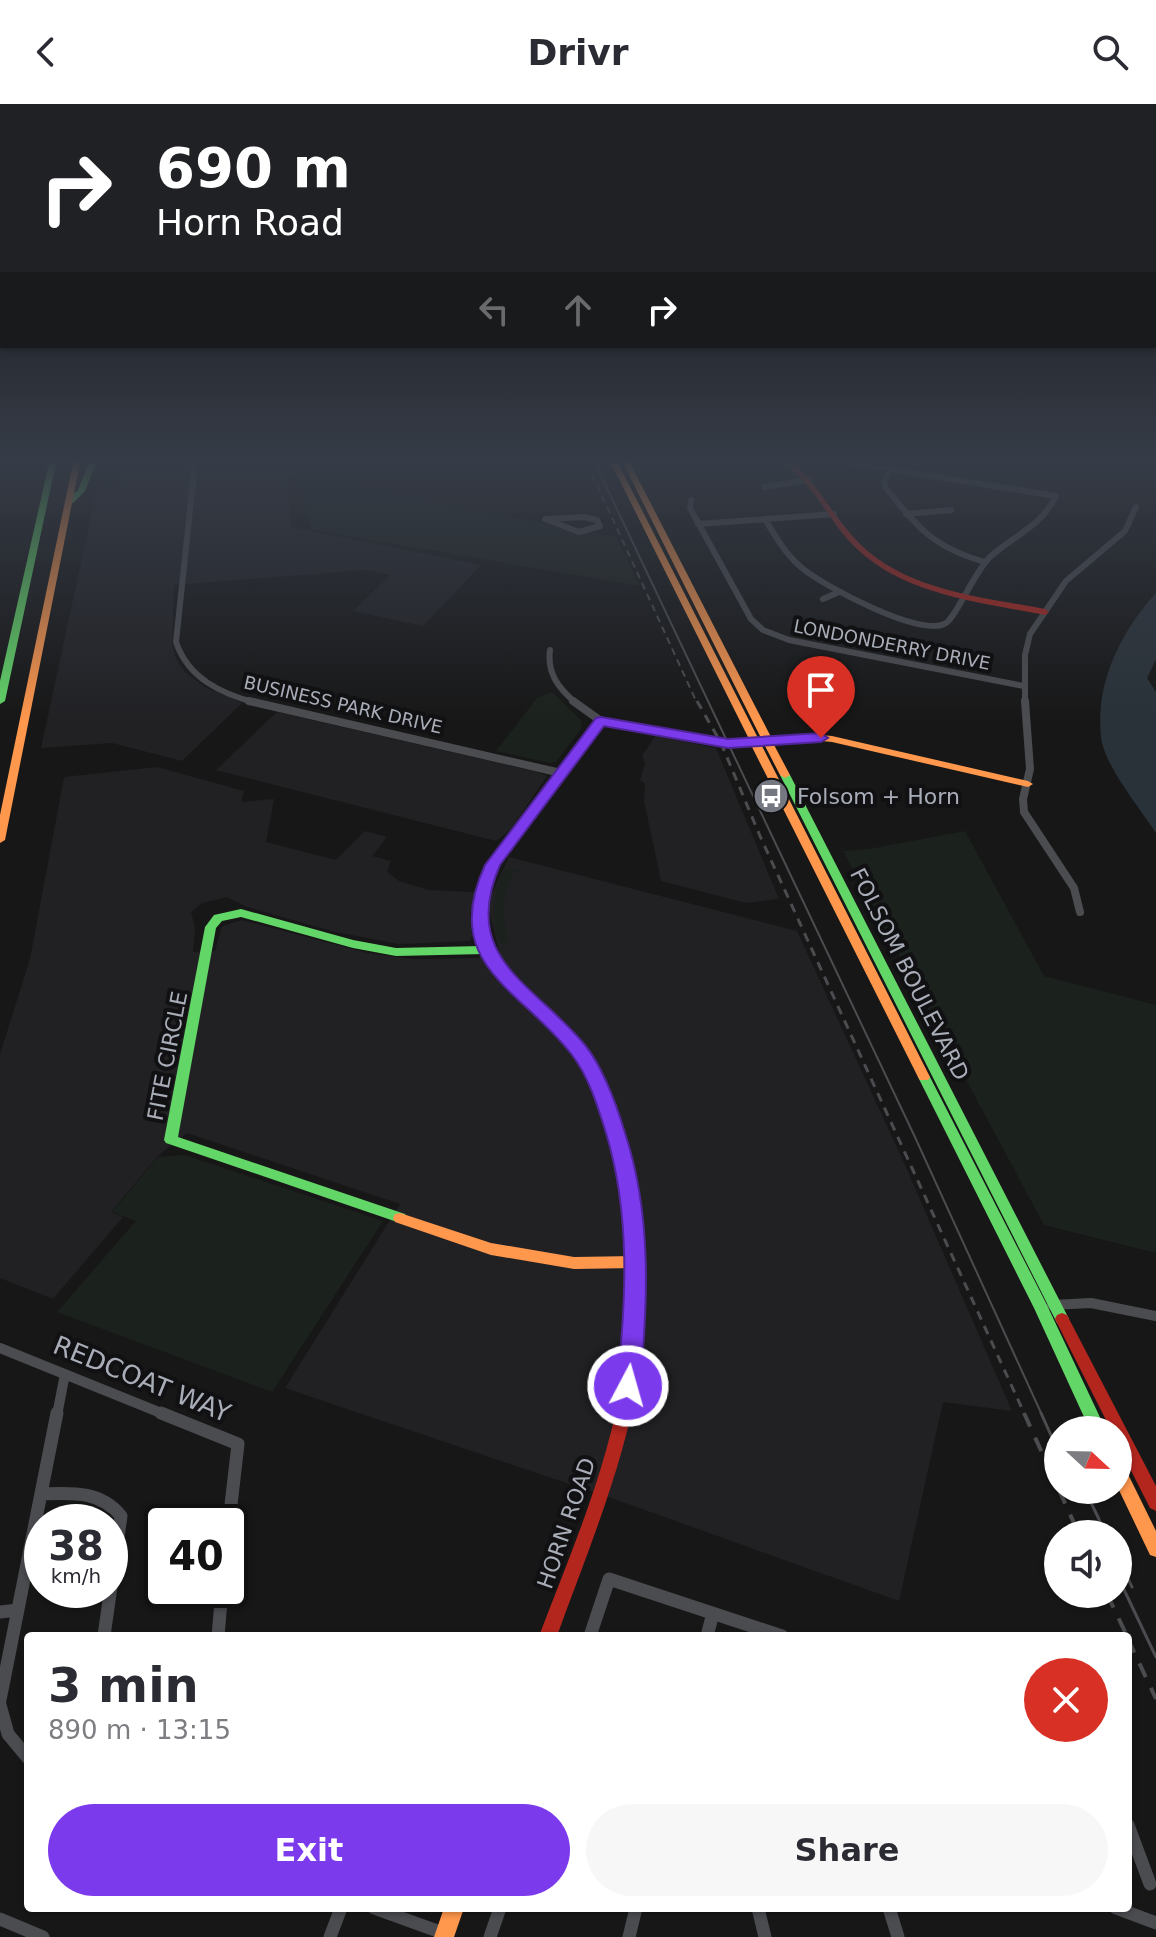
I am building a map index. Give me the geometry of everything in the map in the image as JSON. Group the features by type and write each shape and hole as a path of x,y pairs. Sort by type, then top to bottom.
{"main road":[{"path":"0,701 34,549"},
{"path":"0,840 59,549"},
{"name":"FOLSOM BOULEVARD","path":"658,549 702,634 817,836 1156,1503"},
{"name":"FOLSOM BOULEVARD","path":"670,549 728,662 788,804 1041,1307 1092,1416"},
{"path":"862,549 879,563 912,579 1045,612"},
{"path":"702,634 708,636 718,655 728,662"},
{"path":"601,721 706,741 832,739 1028,784"},
{"name":"HORN ROAD","path":"549,1632 624,1410 636,1309 628,1178 616,1133 595,1078 567,1036 502,976 486,950 479,917 484,883 493,865 601,721"},
{"path":"788,804 805,829 817,836"},
{"path":"828,886 840,896 856,926 864,928"},
{"name":"FITE CIRCLE","path":"486,950 396,952 353,944 241,913 218,918 211,927 171,1140 491,1249 574,1263 635,1262"},
{"path":"1132,1500 1156,1549"},
{"path":"445,1935 453,1912"}],"street":[{"name":"BUSINESS PARK DRIVE","path":"186,549 176,642 182,659 195,674 215,688 250,701 561,773"},
{"name":"LONDONDERRY DRIVE","path":"712,549 751,619 771,634 1024,686"},
{"path":"786,549 795,562 839,592 881,611 937,626 947,623 985,562 1002,549"},
{"path":"949,549 985,562"},
{"path":"1080,912 1074,888 1027,819 1023,799 1030,769 1024,686 1026,645 1030,634 1066,581 1104,549"},
{"path":"823,599 839,592"},
{"path":"550,650 549,664 555,681 579,706 601,721"},
{"path":"1041,1307 1113,1306 1156,1316"},
{"name":"REDCOAT WAY","path":"0,1348 238,1444 231,1504"},
{"path":"24,1755 7,1733 0,1702 65,1374"},
{"path":"41,1494 91,1495 116,1507 121,1516 105,1632"},
{"path":"591,1632 609,1579 770,1632"},
{"path":"218,1632 220,1608"},
{"path":"0,1612 18,1610"},
{"path":"708,1632 713,1613"},
{"path":"1132,1836 1150,1884"},
{"path":"330,1937 339,1912"},
{"path":"385,1912 445,1935"},
{"path":"490,1937 499,1912"},
{"path":"629,1937 635,1912"},
{"path":"759,1912 765,1937"},
{"path":"890,1912 898,1937"},
{"path":"1127,1912 1156,1923"},
{"path":"0,1919 43,1937"}],"shaded area":[{"path":"84,549 399,549 481,565 423,626 353,611 390,575 366,570 174,585 172,645 176,659 185,672 205,687 242,703 182,761 112,743 41,748"},
{"path":"420,549 622,549 640,586"},
{"path":"1156,593 1156,659 1147,678 1156,692 1156,833 1109,760 1101,737 1100,717 1102,697 1113,659 1132,624"},
{"path":"552,692 582,721 581,729 556,762 496,751 537,698"},
{"path":"277,712 547,776 511,829 496,841 216,770"},
{"path":"655,736 716,748 779,899 746,903 661,881 644,801 645,784 640,780 645,763 642,756"},
{"path":"157,767 244,791 241,802 274,799 266,842 336,860 365,831 387,837 372,856 391,861 387,872 399,881 429,890 492,893 509,857 797,931 905,1165 1012,1411 943,1402 899,1601 617,1500 285,1388 400,1204 187,1133 159,1155 111,1212 123,1217 53,1299 0,1278 0,1054 30,959 64,777","holes":["227,897 247,907 335,932 399,944 470,941 470,912 489,910 499,951 477,958 412,959 368,953 242,920 222,926 215,951 193,952 195,928 191,912 202,903"]},
{"path":"965,831 1044,976 1156,1005 1156,1253 1044,1225 843,851"},
{"path":"504,871 522,872 513,872 506,890 504,915 509,942 500,944 494,916 495,898"},
{"path":"185,1155 383,1221 272,1392 57,1312 136,1221 112,1212 158,1157"}],"tram line":[{"path":"636,549 914,1135 1042,1415"},
{"path":"1041,1413 1044,1420"},
{"path":"1092,1504 1099,1520"},
{"path":"1132,1606 1156,1657"}],"railway":[{"path":"626,549 697,703"},
{"path":"697,701 721,743 760,836 1025,1415"},
{"path":"1024,1413 1044,1457"},
{"path":"1065,1504 1073,1520"},
{"path":"1114,1608 1125,1632"},
{"path":"1132,1648 1156,1699"}],"traffic: fast":[{"path":"0,701 34,549"},
{"path":"623,1160 609,1110 587,1063 492,959 481,935 478,908 486,878 503,850 601,721 728,743 747,742"},
{"path":"785,775 1062,1319"},
{"path":"400,1218 171,1140 211,927 218,918 241,913 353,944 396,952 486,950"},
{"path":"924,1077 1041,1307 1092,1416"}],"traffic: slow":[{"path":"0,840 60,549"},
{"path":"657,549 924,1077"},
{"path":"670,549 785,775"},
{"path":"747,742 811,737 832,739 1028,784"},
{"path":"400,1218 491,1249 574,1263 635,1262"},
{"path":"1132,1500 1156,1549"},
{"path":"444,1937 453,1912"}],"traffic: jam":[{"path":"861,549 901,576 924,585 1045,612"},
{"path":"549,1632 607,1474 631,1373 636,1320 636,1266 632,1213 623,1160"},
{"path":"1062,1319 1156,1503"}],"place":[{"name":"Folsom + Horn","path":"771,796"}],"route":[{"path":"628,1386 636,1309 633,1216 628,1178 616,1133 595,1078 580,1052 553,1021 502,976 493,963 480,931 481,890 493,865 601,721 728,743 821,738"}]}
